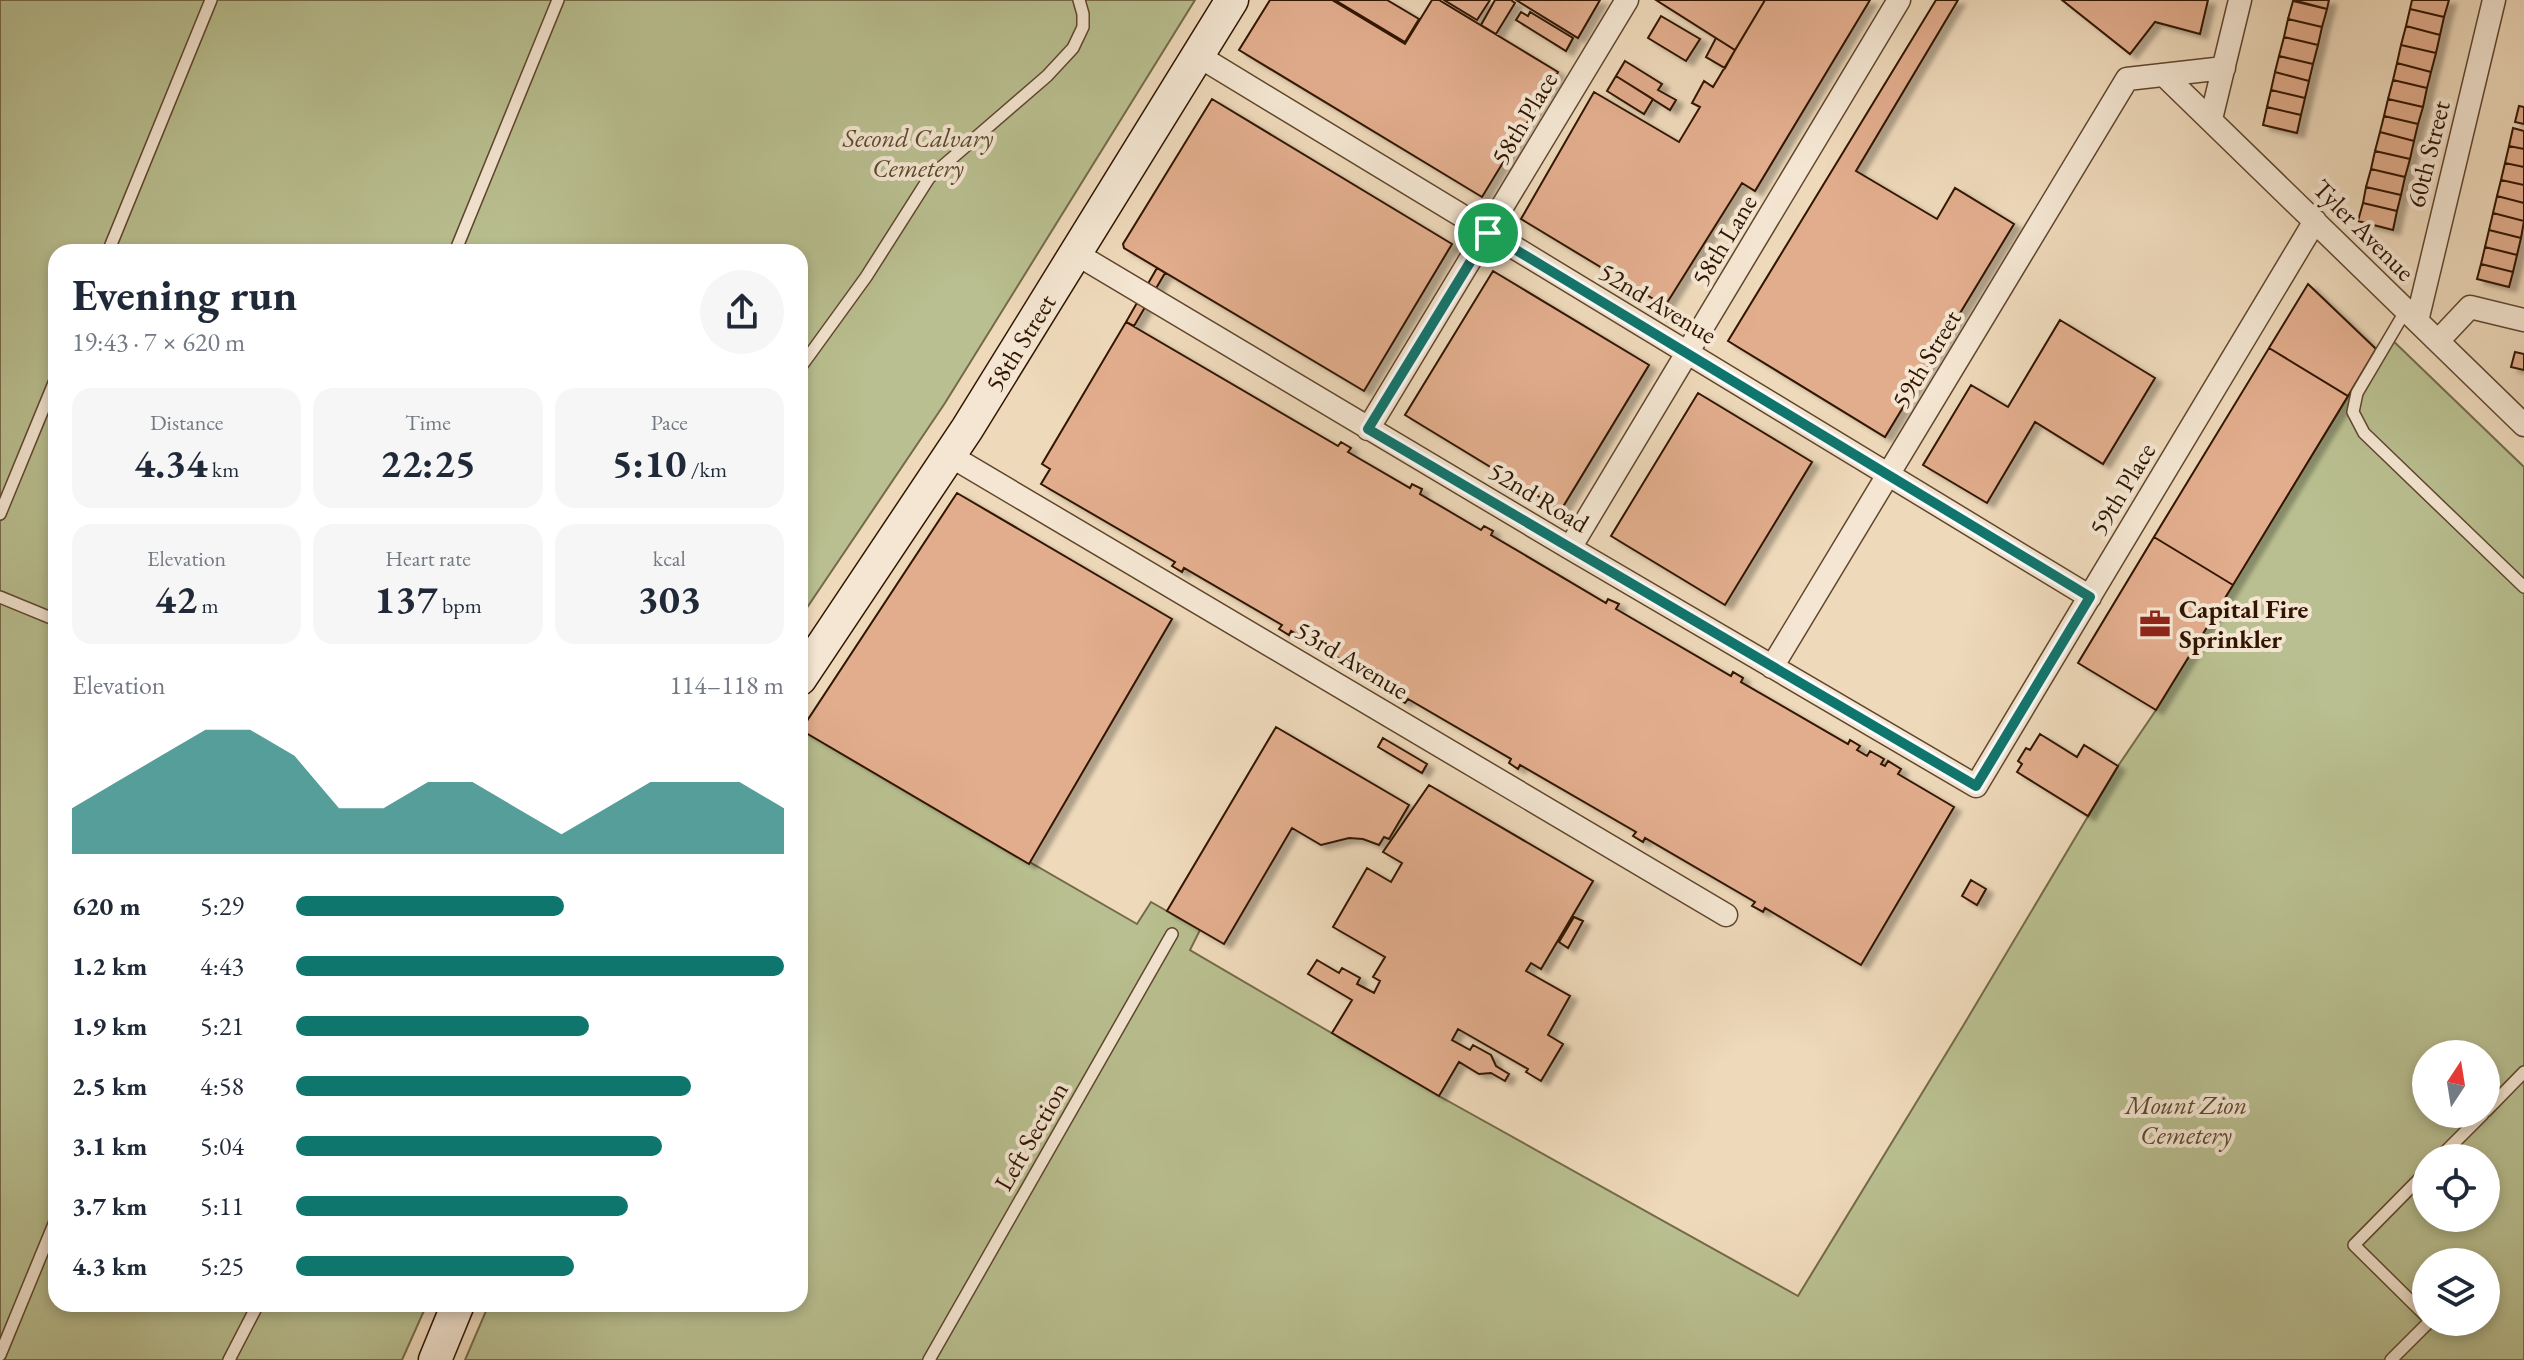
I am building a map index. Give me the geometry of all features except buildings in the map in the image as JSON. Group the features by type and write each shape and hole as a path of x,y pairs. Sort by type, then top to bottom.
{"main road":[{"name":"58th Street","path":"808,667 949,455 1232,0"},
{"path":"435,1360 455,1312"}],"street":[{"name":"58th Place","path":"1368,429 1627,0"},
{"name":"58th Lane","path":"1570,548 1899,0"},
{"path":"2211,119 2240,0"},
{"name":"60th Street","path":"2411,315 2494,0"},
{"name":"52nd Avenue","path":"1197,55 2090,597"},
{"path":"2164,75 2224,68"},
{"name":"Tyler Avenue","path":"2164,75 2524,425"},
{"name":"59th Street","path":"1772,667 2127,79 2164,75"},
{"name":"59th Place","path":"1976,786 2315,221"},
{"name":"52nd Road","path":"1075,253 1976,786"},
{"path":"2438,341 2470,307 2524,320"},
{"name":"53rd Avenue","path":"949,455 1726,915"}],"lane":[{"path":"111,244 211,0"},
{"path":"458,244 558,0"},
{"path":"808,357 866,277 929,178 1047,76 1073,48 1083,27 1079,0"},
{"path":"2411,315 2357,393 2353,412 2364,433 2524,587"},
{"path":"0,514 48,397"},
{"path":"0,597 48,617"},
{"name":"Left Section","path":"929,1360 1172,934"},
{"path":"2500,1096 2524,1072"},
{"path":"2453,1144 2468,1128"},
{"path":"2412,1186 2354,1245 2412,1302"},
{"path":"0,1355 48,1238"},
{"path":"229,1360 254,1312"},
{"path":"2391,1360 2415,1336"}],"green space":[{"name":"Second Calvary Cemetery","path":"0,0 1195,0 945,403 808,606 808,244 48,244 48,1312 423,1312 402,1360 0,1360"},
{"name":"Mount Zion Cemetery","path":"2386,334 2524,467 2524,1360 465,1360 486,1312 808,1312 808,734 1137,924 1151,902 1200,930 1190,950 1439,1096 1798,1296 2118,766 2156,710"}],"place":[{"name":"Capital Fire Sprinkler","path":"2155,624"}],"route":[{"path":"1488,233 2090,597 1976,786 1368,429 1488,233"}]}
